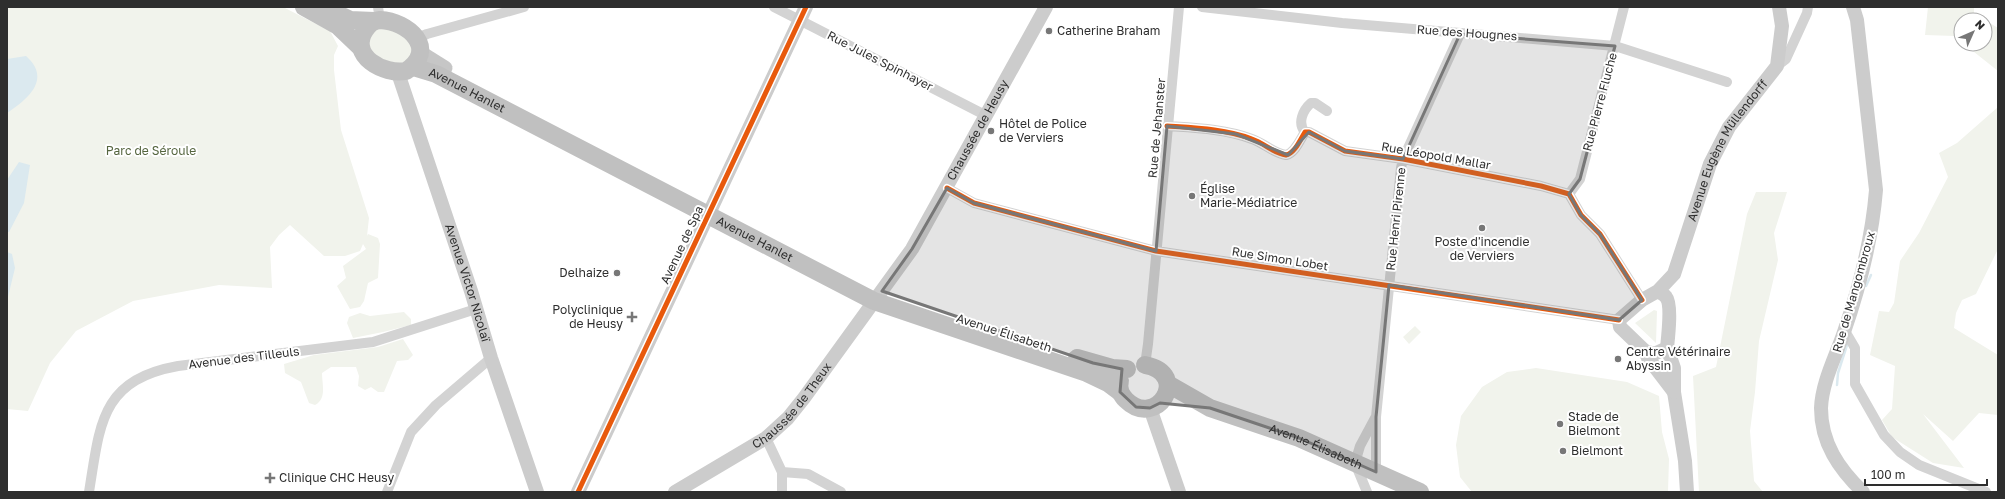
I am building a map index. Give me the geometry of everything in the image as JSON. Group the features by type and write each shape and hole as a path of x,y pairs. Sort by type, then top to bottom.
{"highway":[{"path":"304,7 338,26 360,46 366,57 373,63 390,71 412,58 411,32 398,24 377,16 350,20 324,7"},
{"path":"360,46 363,33 377,16"},
{"name":"Avenue Hanlet","path":"412,58 436,74 710,210 878,296 1064,365 1108,383 1120,392"},
{"name":"Avenue Hanlet","path":"444,68 710,210"},
{"name":"Avenue Élisabeth","path":"878,296 1093,363 1112,368 1127,369"},
{"path":"1127,369 1120,378 1120,392 1130,404 1136,407 1155,405 1167,393 1168,384 1158,370 1145,365"},
{"name":"Avenue Élisabeth","path":"1168,384 1210,408 1299,438 1376,472 1398,487 1420,492"},
{"name":"Avenue Élisabeth","path":"1155,405 1210,408"}],"main road":[{"name":"Avenue Hanlet","path":"412,58 444,68"},
{"path":"1127,369 1136,365 1145,365"}],"street":[{"path":"412,58 426,34 524,7"},
{"name":"Rue Jules Spinhayer","path":"774,7 986,115"},
{"name":"Avenue de Spa","path":"578,492 806,7"},
{"name":"Rue de Jehanster","path":"1145,365 1179,7"},
{"name":"Rue des Hougnes","path":"1202,7 1460,34 1481,34 1614,46 1727,82"},
{"name":"Rue Pierre Fluche","path":"1569,194 1580,179 1624,7"},
{"path":"1777,66 1782,26 1779,7"},
{"path":"1777,66 1786,59 1807,14 1808,7"},
{"name":"Rue de Mangombroux","path":"1853,7 1857,20 1876,190 1870,244 1845,331 1824,389 1821,407 1822,422 1831,451 1839,467 1863,492"},
{"name":"Chaussée de Heusy","path":"878,296 912,249 947,188 1044,8"},
{"name":"Rue Henri Pirenne","path":"1376,472 1376,416 1403,159 1460,34"},
{"name":"Avenue Victor Nicolaï","path":"412,58 476,309 491,358 537,492"},
{"name":"Avenue Eugène Müllendorff","path":"1618,320 1642,300 1658,291 1674,274 1710,164 1729,127 1777,66"},
{"path":"1167,126 1218,130 1236,134 1254,139 1286,155 1296,148 1304,132 1300,125 1301,119 1308,105 1315,103 1327,111"},
{"name":"Rue Léopold Mallar","path":"1304,132 1313,133 1345,151 1403,159 1541,186 1569,194"},
{"name":"Rue Simon Lobet","path":"947,188 974,203 1156,251 1618,320"},
{"path":"1569,194 1581,215 1600,234 1642,300"},
{"path":"1658,291 1666,297 1669,308 1667,348 1674,368 1674,392 1685,461 1687,492"},
{"name":"Chaussée de Theux","path":"675,492 766,438 788,418 878,296"},
{"name":"Avenue des Tilleuls","path":"89,492 101,422 118,394 129,383 142,376 157,370 178,366 373,342 476,309"},
{"path":"1618,320 1620,327 1644,351 1674,392"},
{"path":"1845,331 1854,348 1856,384 1884,436 1900,452 1919,465 1986,492"},
{"path":"1644,351 1654,354 1667,348"},
{"path":"387,492 411,432 441,400 491,358"},
{"path":"1155,405 1179,492"},
{"name":"Rue Henri Pirenne","path":"1355,463 1360,446 1376,416"},
{"path":"766,438 782,472 782,492"},
{"path":"1355,463 1368,492"},
{"path":"782,472 808,474 842,492"}],"highlighted area":[{"path":"1460,34 1615,46 1580,179 1569,194 1581,215 1600,234 1642,300 1619,320 1389,285 1376,417 1376,472 1299,438 1210,408 1160,403 1150,408 1136,407 1120,392 1122,369 1093,363 882,291 912,249 947,188 974,203 1156,251 1167,126 1236,134 1288,155 1309,132 1345,151 1403,159"}],"green space":[{"name":"Parc de Séroule","path":"7,7 283,7 330,31 338,46 334,55 334,70 341,130 369,218 367,236 368,234 378,238 380,244 378,278 368,283 364,301 360,307 350,309 337,286 346,278 343,266 366,249 363,244 360,251 345,256 324,256 290,225 279,235 270,247 272,288 219,285 133,301 76,331 50,363 28,411 7,409"},
{"path":"1928,7 1974,7 1974,12 1953,12 1953,36 1925,35"},
{"path":"1993,25 1998,28 1998,71 1974,52 1993,52"},
{"path":"395,27 416,49 401,67 369,53 367,36 373,29"},
{"path":"1998,107 1998,249 1976,294 1962,300 1956,313 1954,328 1998,355 1998,415 1979,413 1953,441 1923,414 1964,468 1933,463 1892,437 1882,420 1892,409 1895,366 1870,355 1879,311 1889,312 1894,303 1900,261 1919,233 1948,177 1939,153 1957,143"},
{"path":"1756,192 1787,192 1774,233 1778,260 1759,341 1750,431 1754,481 1763,492 1699,492 1693,376 1716,367 1747,214"},
{"path":"1654,310 1657,311 1656,343 1635,323"},
{"path":"404,312 411,319 411,325 353,338 347,323 349,317 360,313 370,316"},
{"path":"1415,326 1421,332 1409,344 1403,337"},
{"path":"403,339 413,355 408,360 397,361 384,392 378,392 371,387 365,390 358,386 359,376 356,367 331,367 322,373 322,395 319,402 315,405 309,403 301,382 285,373 284,364 314,355 378,347"},
{"name":"Stade de Bielmont","path":"1536,368 1627,382 1659,396 1662,432 1669,459 1668,492 1472,492 1460,477 1456,445 1461,416 1482,387 1507,372"}],"shaded area":[{"path":"26,56 34,64 37,73 37,80 29,95 7,113 7,59"},
{"path":"19,162 30,165 24,203 9,232 7,232 7,180"},
{"path":"7,252 12,254 15,268 7,301"}],"waterway":[{"path":"1866,286 1871,275"},
{"path":"1837,385 1838,373 1847,345"}],"cycle path":[{"path":"578,492 806,7"},
{"path":"1167,126 1231,133 1256,141 1281,154 1286,155 1295,149 1305,132 1309,132 1345,151 1403,159 1541,186 1569,194 1581,215 1600,234 1642,300"},
{"path":"947,188 974,203 1156,251 1619,320"}],"place":[{"name":"Catherine Braham","path":"1049,31"},
{"name":"Hôtel de Police de Verviers","path":"991,131"},
{"name":"Église Marie-Médiatrice","path":"1192,196"},
{"name":"Poste d'incendie de Verviers","path":"1482,228"},
{"name":"Delhaize","path":"617,273"},
{"name":"Polyclinique de Heusy","path":"632,317"},
{"name":"Centre Vétérinaire Abyssin","path":"1618,359"},
{"name":"Stade de Bielmont","path":"1560,424"},
{"name":"Bielmont","path":"1563,451"},
{"name":"Clinique CHC Heusy","path":"270,478"}]}
